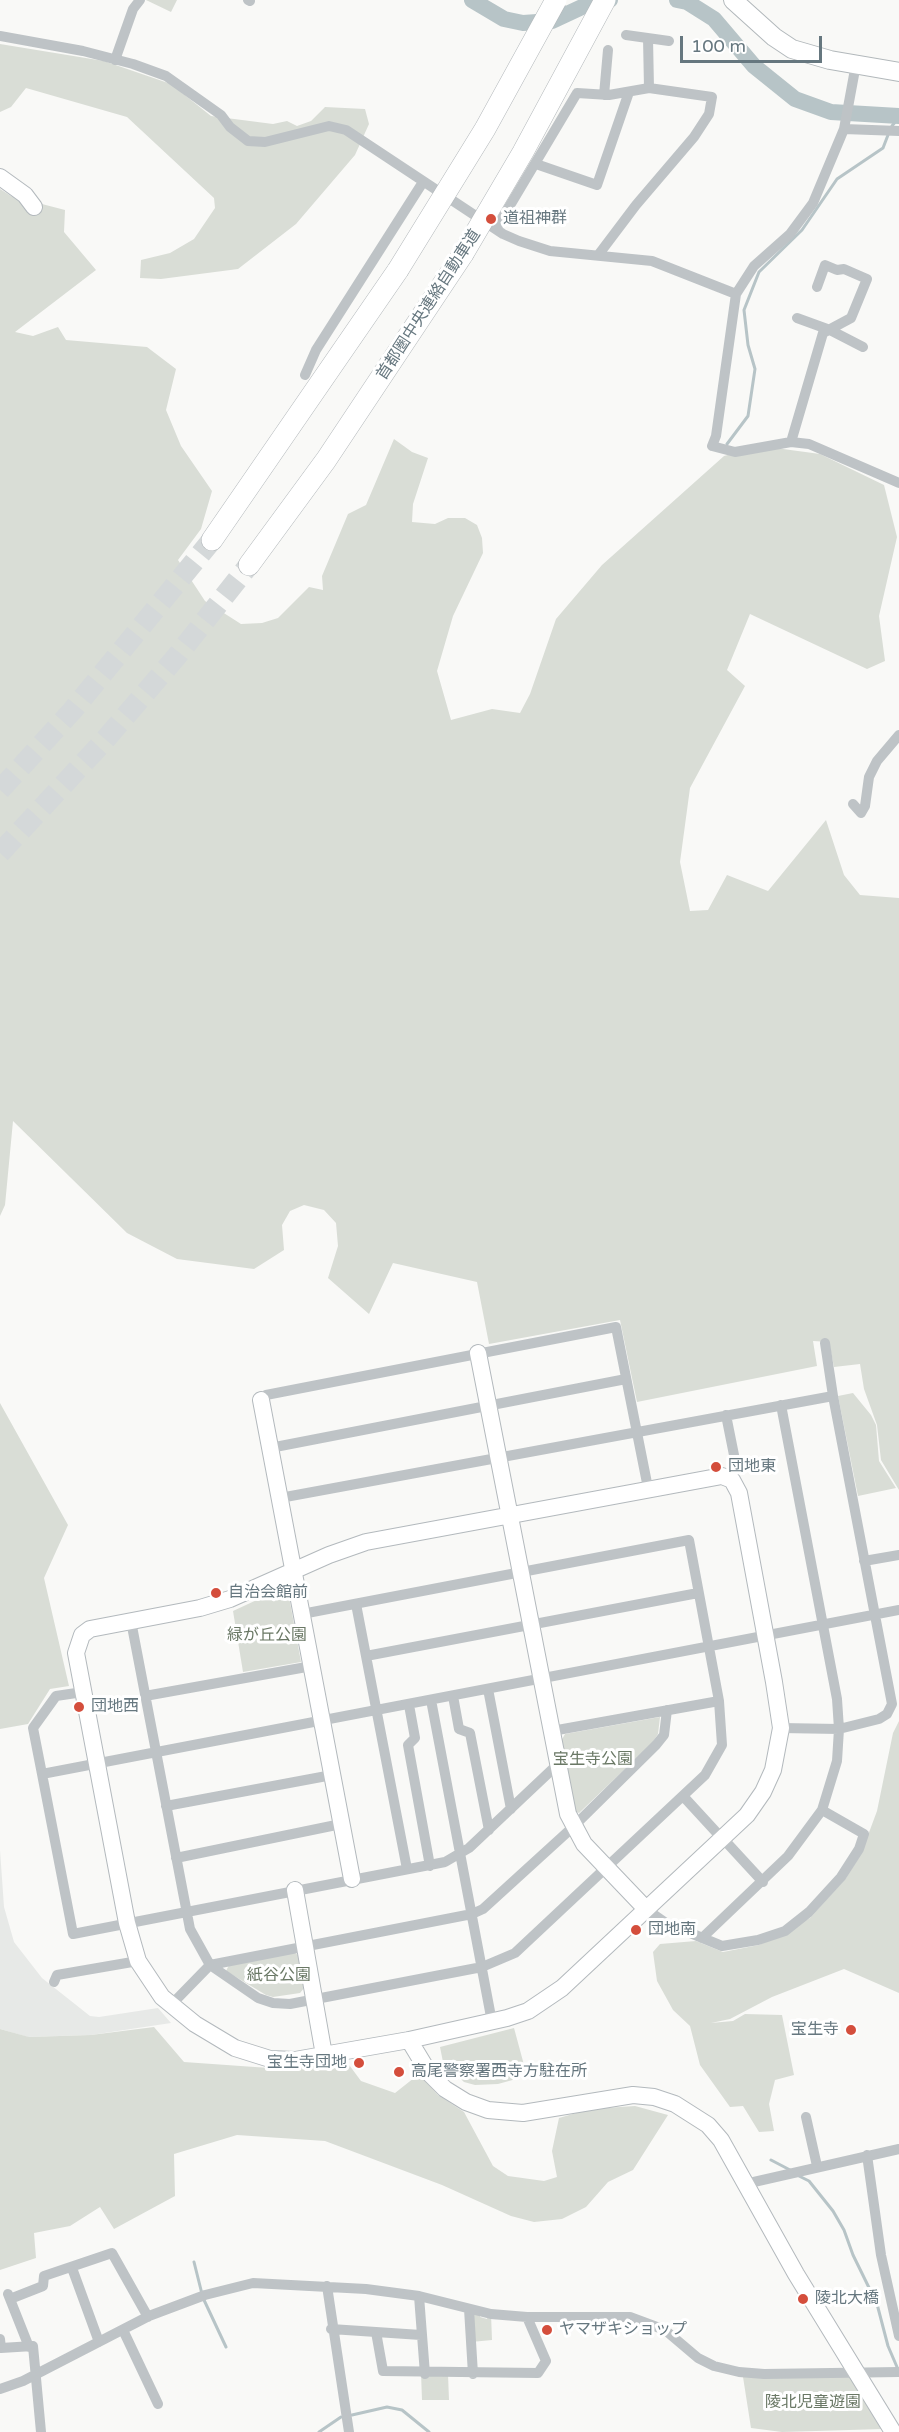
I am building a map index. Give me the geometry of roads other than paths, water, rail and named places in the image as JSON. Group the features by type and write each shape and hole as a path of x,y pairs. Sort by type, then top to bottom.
{"highway":[{"path":"212,540 398,270 485,129 556,0"},
{"name":"首都圏中央連絡自動車道","path":"249,565 326,460 463,254 523,152 605,0"}],"main road":[{"path":"733,0 774,37 792,49 899,72"}],"street":[{"path":"115,60 133,9 140,0"},
{"path":"626,34 669,41"},
{"path":"0,36 115,60 166,76 221,116 230,128 248,141 265,142 329,126 346,130 423,182 519,242 550,251 652,261 736,294"},
{"path":"648,38 649,88"},
{"path":"604,95 608,50"},
{"path":"856,64 845,126 813,203 790,234 754,266 736,294 716,436 712,446 735,452 791,442 808,444 899,483"},
{"path":"496,229 577,93 604,95 649,88 712,97 709,114 694,137 599,254"},
{"path":"536,164 597,185 629,92"},
{"path":"845,126 899,131"},
{"path":"0,177 26,195 34,207"},
{"path":"305,375 316,350 423,182"},
{"path":"791,442 823,333 851,318 867,279 844,269 837,270 825,265 817,287"},
{"path":"797,318 830,330 863,347"},
{"path":"853,804 861,813 865,806 869,777 877,761 899,735"},
{"path":"352,1879 261,1400 266,1395 616,1327 648,1488"},
{"path":"781,1728 839,1729 879,1719 887,1714 892,1704 833,1396 825,1343"},
{"path":"478,1353 568,1814 584,1844 646,1909 666,1923 722,1946 785,1931 824,1897 859,1849 864,1834 822,1810"},
{"path":"270,1448 626,1379"},
{"path":"280,1498 833,1396"},
{"path":"702,1938 788,1856 822,1810 837,1761 839,1729 837,1699 781,1405"},
{"path":"726,1415 736,1464 732,1480"},
{"path":"722,1476 732,1480 739,1493 781,1728 773,1770 763,1792 747,1815 553,1994 528,2011 492,2022 410,2040 295,2060 270,2059 250,2054 212,2036 170,2006 146,1976 138,1961 127,1923 76,1653 82,1635 90,1629 200,1608 230,1599 329,1555 366,1542 648,1488 722,1476"},
{"path":"131,1621 186,1912 196,1942 210,1965 258,1998 273,2003 290,2004 482,1967 515,1953 705,1775 722,1745 719,1701 688,1540 302,1614"},
{"path":"864,1562 899,1555"},
{"path":"366,1656 698,1593"},
{"path":"356,1604 407,1869"},
{"path":"42,1774 899,1610"},
{"path":"145,1696 312,1666"},
{"path":"488,1689 511,1809"},
{"path":"83,1692 56,1696 33,1728 73,1934 352,1879 430,1866 461,1855 558,1764"},
{"path":"453,1696 459,1729 470,1733 489,1830"},
{"path":"431,1700 492,2022"},
{"path":"552,1731 719,1701"},
{"path":"409,1705 415,1738 408,1745 430,1866"},
{"path":"170,2006 210,1965 472,1914 491,1904 656,1745 664,1735 667,1710"},
{"path":"166,1806 332,1775"},
{"path":"683,1796 717,1833"},
{"path":"176,1858 341,1824"},
{"path":"728,1844 763,1882"},
{"path":"295,1890 324,2055"},
{"path":"54,1982 57,1975 138,1961"},
{"path":"410,2040 429,2073 445,2089 466,2102 488,2110 523,2113 633,2095 654,2097 675,2104 708,2125 721,2140 796,2274 893,2431"},
{"path":"806,2116 817,2166"},
{"path":"745,2184 899,2149"},
{"path":"867,2156 881,2255 899,2336"},
{"path":"29,2347 9,2296 43,2286 44,2276 113,2253 147,2317"},
{"path":"72,2268 99,2342"},
{"path":"0,2389 35,2374 147,2317 206,2295 253,2283 327,2286 419,2296 469,2309 527,2318 630,2317 665,2331 698,2358 714,2366 739,2372 764,2374 899,2372"},
{"path":"327,2286 331,2329 349,2432"},
{"path":"419,2296 425,2374"},
{"path":"469,2309 472,2374"},
{"path":"376,2332 383,2371 425,2374 538,2373 546,2361 527,2318"},
{"path":"331,2329 422,2335"},
{"path":"123,2330 158,2404"},
{"path":"0,2339 1,2348 33,2346 41,2432"}],"waterway":[{"path":"472,0 504,19 523,23 552,21 582,7 610,0"},
{"path":"677,0 687,2 714,19 754,66 795,99 831,112 899,116"},
{"path":"892,126 899,117"},
{"path":"727,444 748,416 755,369 748,345 744,310 759,272 802,230 837,179 883,148 888,135"},
{"path":"771,2160 792,2171"},
{"path":"797,2175 809,2181 833,2211 844,2230 853,2255 877,2304 888,2346 897,2367"},
{"path":"194,2262 202,2294"},
{"path":"204,2300 226,2347"},
{"path":"352,2415 387,2407 402,2410 429,2432"},
{"path":"319,2432 341,2417"}],"tunnel":[{"path":"0,790 72,711 212,540"},
{"path":"0,853 104,741 177,656 249,565"}],"place":[{"name":"道祖神群","path":"491,219"},
{"name":"団地東","path":"716,1467"},
{"name":"自治会館前","path":"216,1593"},
{"name":"団地西","path":"79,1707"},
{"name":"団地南","path":"636,1930"},
{"name":"宝生寺","path":"851,2030"},
{"name":"宝生寺団地","path":"359,2063"},
{"name":"高尾警察署西寺方駐在所","path":"399,2072"},
{"name":"陵北大橋","path":"803,2299"},
{"name":"ヤマザキショップ","path":"547,2330"}],"park label":[{"name":"緑が丘公園","path":"267,1636"},
{"name":"宝生寺公園","path":"593,1760"},
{"name":"紙谷公園","path":"279,1976"},
{"name":"陵北児童遊園","path":"813,2403"}]}
